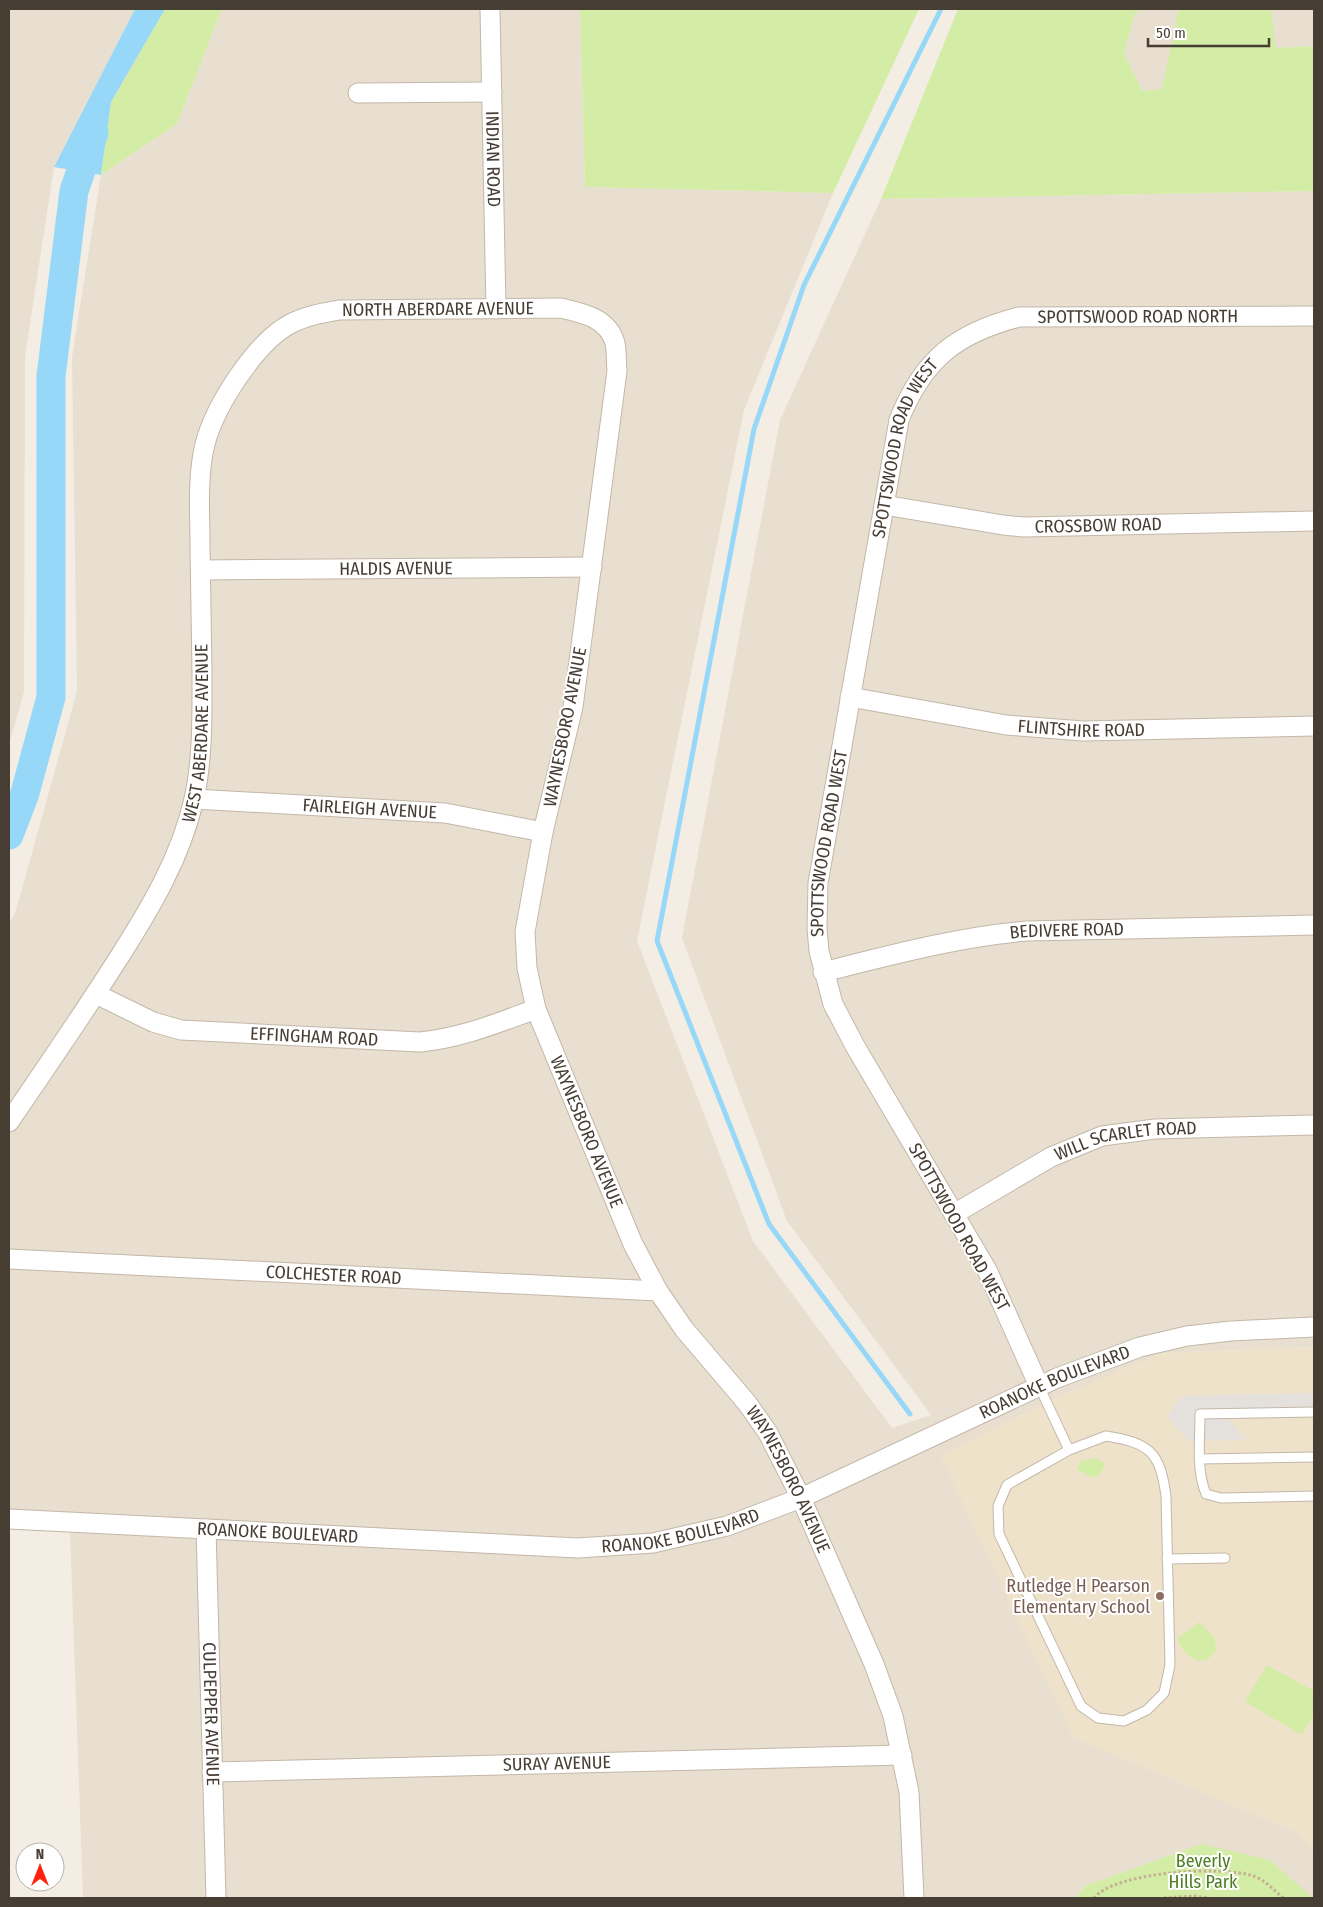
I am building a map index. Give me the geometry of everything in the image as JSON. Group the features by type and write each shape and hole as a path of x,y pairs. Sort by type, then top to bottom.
{"street":[{"name":"INDIAN ROAD","path":"490,9 496,308"},
{"path":"358,93 492,92"},
{"name":"NORTH ABERDARE AVENUE","path":"290,324 313,315 339,310 561,308 589,314"},
{"name":"WAYNESBORO AVENUE","path":"589,314 604,325 615,342 617,371 573,707 543,832 526,932 527,968 536,1009 633,1244 658,1291 684,1329 748,1403 768,1433 800,1498 874,1664 893,1716 902,1755 912,1826 914,1898"},
{"name":"SPOTTSWOOD ROAD NORTH","path":"966,337 993,324 1019,318 1314,316"},
{"name":"WEST ABERDARE AVENUE","path":"9,1122 96,994 147,914 175,860 194,799 200,760 202,708 200,488 205,444 220,408 242,372 270,338 290,324"},
{"name":"SPOTTSWOOD ROAD WEST","path":"966,337 945,351 925,371 910,393 899,420 818,883 817,928 823,972 833,1004 855,1046 987,1270 1039,1386"},
{"name":"CROSSBOW ROAD","path":"884,505 1024,527 1314,521"},
{"name":"HALDIS AVENUE","path":"201,570 592,567"},
{"name":"FLINTSHIRE ROAD","path":"850,697 1045,730 1083,731 1314,726"},
{"name":"FAIRLEIGH AVENUE","path":"194,799 445,813 543,832"},
{"name":"BEDIVERE ROAD","path":"823,972 981,935 1027,931 1314,925"},
{"name":"EFFINGHAM ROAD","path":"96,994 153,1022 181,1030 420,1042 444,1040 472,1033 536,1009"},
{"name":"WILL SCARLET ROAD","path":"954,1214 1051,1156 1102,1136 1155,1129 1314,1125"},
{"name":"COLCHESTER ROAD","path":"9,1259 658,1291"},
{"name":"ROANOKE BOULEVARD","path":"9,1519 578,1548 653,1543 727,1526 800,1498 1039,1386 1122,1354 1187,1336 1230,1331 1314,1327"},
{"name":"CULPEPPER AVENUE","path":"206,1529 216,1898"},
{"name":"SURAY AVENUE","path":"212,1772 902,1755"}],"lane":[{"path":"1039,1386 1069,1450"},
{"path":"1314,1412 1200,1414 1200,1480 1206,1494 1221,1498 1314,1496"},
{"path":"1106,1436 1133,1440 1152,1454 1162,1470 1166,1496 1170,1664 1164,1693 1147,1710 1124,1721 1098,1718 1080,1706 999,1534 998,1506 1007,1485 1069,1450 1106,1436"},
{"path":"1200,1458 1314,1457"},
{"path":"1167,1558 1225,1558"}],"path":[{"path":"1094,1898 1113,1886 1158,1875 1204,1869 1233,1871 1254,1876 1283,1898"},
{"path":"1164,1898 1194,1896 1209,1898"}],"shaded area":[{"path":"9,9 135,9 54,167 25,357 24,692 9,745"},
{"path":"222,9 580,9 585,187 833,193 744,410 637,941 753,1241 892,1428 931,1415 787,1221 682,938 780,420 881,199 1314,191 1314,1347 1160,1353 1073,1737 1296,1832 1314,1852 1314,1898 1201,1844 1085,1886 1076,1898 83,1898 70,1532 9,1529 9,922 15,914 77,691 72,357 101,175 177,124"},
{"path":"1144,9 1180,9 1162,90 1142,91 1124,53 1135,12"},
{"path":"1271,9 1314,9 1314,46 1275,48"},
{"name":"Rutledge H Pearson Elementary School","path":"1314,1347 1314,1852 1295,1832 1073,1737 940,1455 1049,1401 1160,1353"},
{"path":"1314,1393 1314,1416 1227,1418 1245,1440 1189,1441 1167,1417 1182,1396"}],"green space":[{"path":"165,9 222,9 177,124 101,175 111,102"},
{"path":"580,9 919,9 833,193 585,187"},
{"path":"958,9 1144,9 1135,13 1124,53 1142,91 1162,89 1179,9 1271,9 1276,48 1314,46 1314,191 881,199"},
{"path":"1094,1458 1104,1462 1105,1465 1101,1473 1093,1478 1077,1469 1079,1462"},
{"path":"1199,1622 1215,1638 1216,1651 1208,1659 1201,1661 1193,1658 1180,1646 1178,1638"},
{"path":"1267,1665 1314,1691 1314,1714 1302,1735 1245,1702"},
{"name":"Beverly Hills Park","path":"1201,1844 1270,1860 1313,1898 1076,1898 1085,1886"}],"water":[{"path":"135,9 165,9 111,102 101,175 54,167"}],"waterway":[{"path":"910,1414 769,1224 657,941 754,429 804,285 941,9"},
{"path":"9,835 25,793 51,697 51,376 74,191 94,133"}],"place":[{"name":"Rutledge H Pearson Elementary School","path":"1160,1596"}]}
